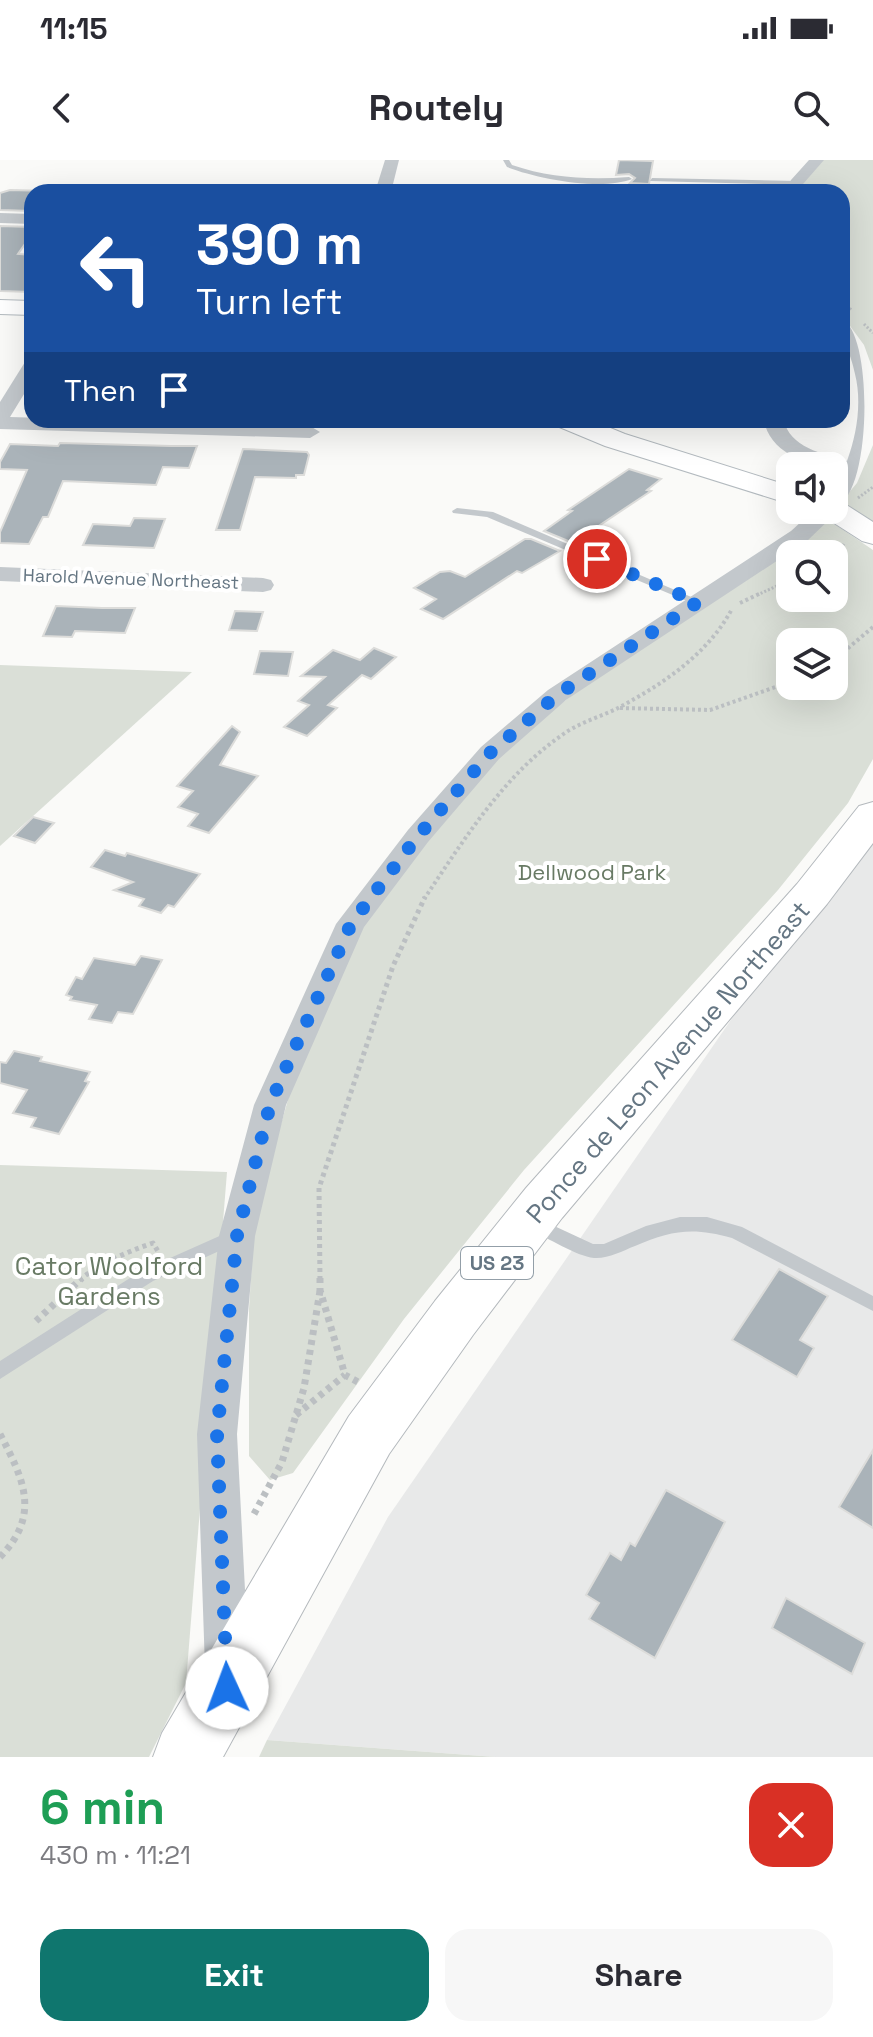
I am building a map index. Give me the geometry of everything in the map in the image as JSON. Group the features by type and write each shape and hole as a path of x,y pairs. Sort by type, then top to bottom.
{"highway":[{"name":"Ponce de Leon Avenue Northeast","path":"186,1757 369,1435 454,1318 529,1222 812,894 873,815"}],"street":[{"path":"385,184 392,160"},
{"path":"797,184 817,160"},
{"path":"0,218 24,219"},
{"path":"0,307 24,308"},
{"path":"848,480 855,470 872,405 868,373 850,337"},
{"path":"24,380 0,420 24,421"},
{"path":"207,428 310,432"},
{"path":"586,428 776,491"},
{"path":"773,428 780,440 808,455 855,470"},
{"path":"227,1688 217,1434 237,1236 270,1105 351,924 418,836 490,753 557,695 799,536 811,524"},
{"name":"Harold Avenue Northeast","path":"0,574 263,585"}],"lane":[{"path":"506,160 506,165 530,174 605,181 629,179"},
{"path":"652,180 734,184"},
{"path":"457,511 489,514 698,602"},
{"path":"529,1222 591,1251 605,1251 652,1231 680,1224 707,1224 736,1232 873,1304"},
{"path":"0,1371 147,1276 237,1236"}],"path":[{"path":"253,1518 282,1462 304,1388 320,1290 319,1188 393,966 421,903 474,825 525,765 564,733 672,677 719,633 730,610 776,587"},
{"path":"848,648 873,627"},
{"path":"617,708 710,710 776,687"},
{"path":"26,1332 60,1292 103,1264 153,1243"},
{"path":"320,1290 345,1375 358,1382"},
{"path":"295,1415 345,1375"},
{"path":"0,1434 15,1462 29,1505 17,1543 0,1557"}],"shaded area":[{"path":"873,814 873,1757 496,1757 267,1740 388,1517"}],"green space":[{"path":"819,160 873,160 873,370 864,345 850,326 850,184 802,184"},
{"path":"873,445 873,525 848,507 848,494 857,483"},
{"name":"Dellwood Park","path":"820,524 836,525 873,550 873,759 848,803 778,890 524,1170 404,1319 293,1473 270,1480 249,1456 249,1309 255,1214 296,1072 337,962 384,892 512,740 624,657 776,554 776,612 848,612 848,540 796,540"},
{"path":"0,665 192,672 0,846"},
{"name":"Cator Woolford Gardens","path":"0,1165 227,1172 186,1683 149,1757 0,1757"},
{"path":"267,1740 496,1757 259,1757"}],"building":[{"path":"619,160 653,161 649,184 630,183 635,178 629,174 616,175"},
{"path":"24,190 24,211 0,210 0,193"},
{"path":"0,226 24,227 24,245 18,254 24,254 24,292 0,291"},
{"path":"60,443 197,446 189,468 163,467 156,485 63,481 48,517 43,517 29,544 0,543 0,532 27,470 0,469 0,462 10,444 58,446"},
{"path":"243,449 307,452 309,455 304,475 296,475 296,478 255,477 240,530 216,530"},
{"path":"629,469 661,479 647,490 651,491 573,543 544,531 572,511 568,510"},
{"path":"134,518 165,519 154,548 83,545 93,524 130,526"},
{"path":"525,539 560,551 522,573 517,571 443,619 421,609 436,599 414,588 440,572 450,571 465,577"},
{"path":"56,606 135,608 125,633 75,631 72,637 43,636"},
{"path":"235,611 263,612 257,631 229,630"},
{"path":"374,648 396,657 371,679 362,675 328,705 337,708 307,736 284,727 309,705 298,701 325,677 301,676 333,650 360,660"},
{"path":"260,651 293,652 288,676 254,674"},
{"path":"232,726 240,732 220,765 258,776 209,833 188,826 198,814 178,807 193,791 177,786"},
{"path":"33,817 54,823 35,843 14,836"},
{"path":"105,850 125,856 127,853 200,874 174,907 168,905 161,913 139,906 144,899 114,890 133,882 91,867"},
{"path":"141,956 162,960 133,1014 118,1012 112,1023 89,1019 97,1005 70,1000 72,997 66,995 76,977 82,979 94,958 135,965"},
{"path":"14,1051 42,1057 40,1061 90,1072 85,1081 89,1082 59,1134 31,1127 36,1118 13,1113 27,1090 0,1083 0,1062 6,1063"},
{"path":"779,1269 828,1296 800,1340 814,1348 797,1377 732,1340"},
{"path":"873,1450 873,1528 839,1507"},
{"path":"666,1490 725,1522 655,1658 589,1619 599,1603 586,1595 610,1553 621,1560 630,1543 635,1546"},
{"path":"786,1598 865,1643 852,1674 772,1628"}],"route":[{"path":"227,1688 217,1434 237,1236 270,1105 351,924 418,836 490,753 557,695 698,602 597,559"}]}
